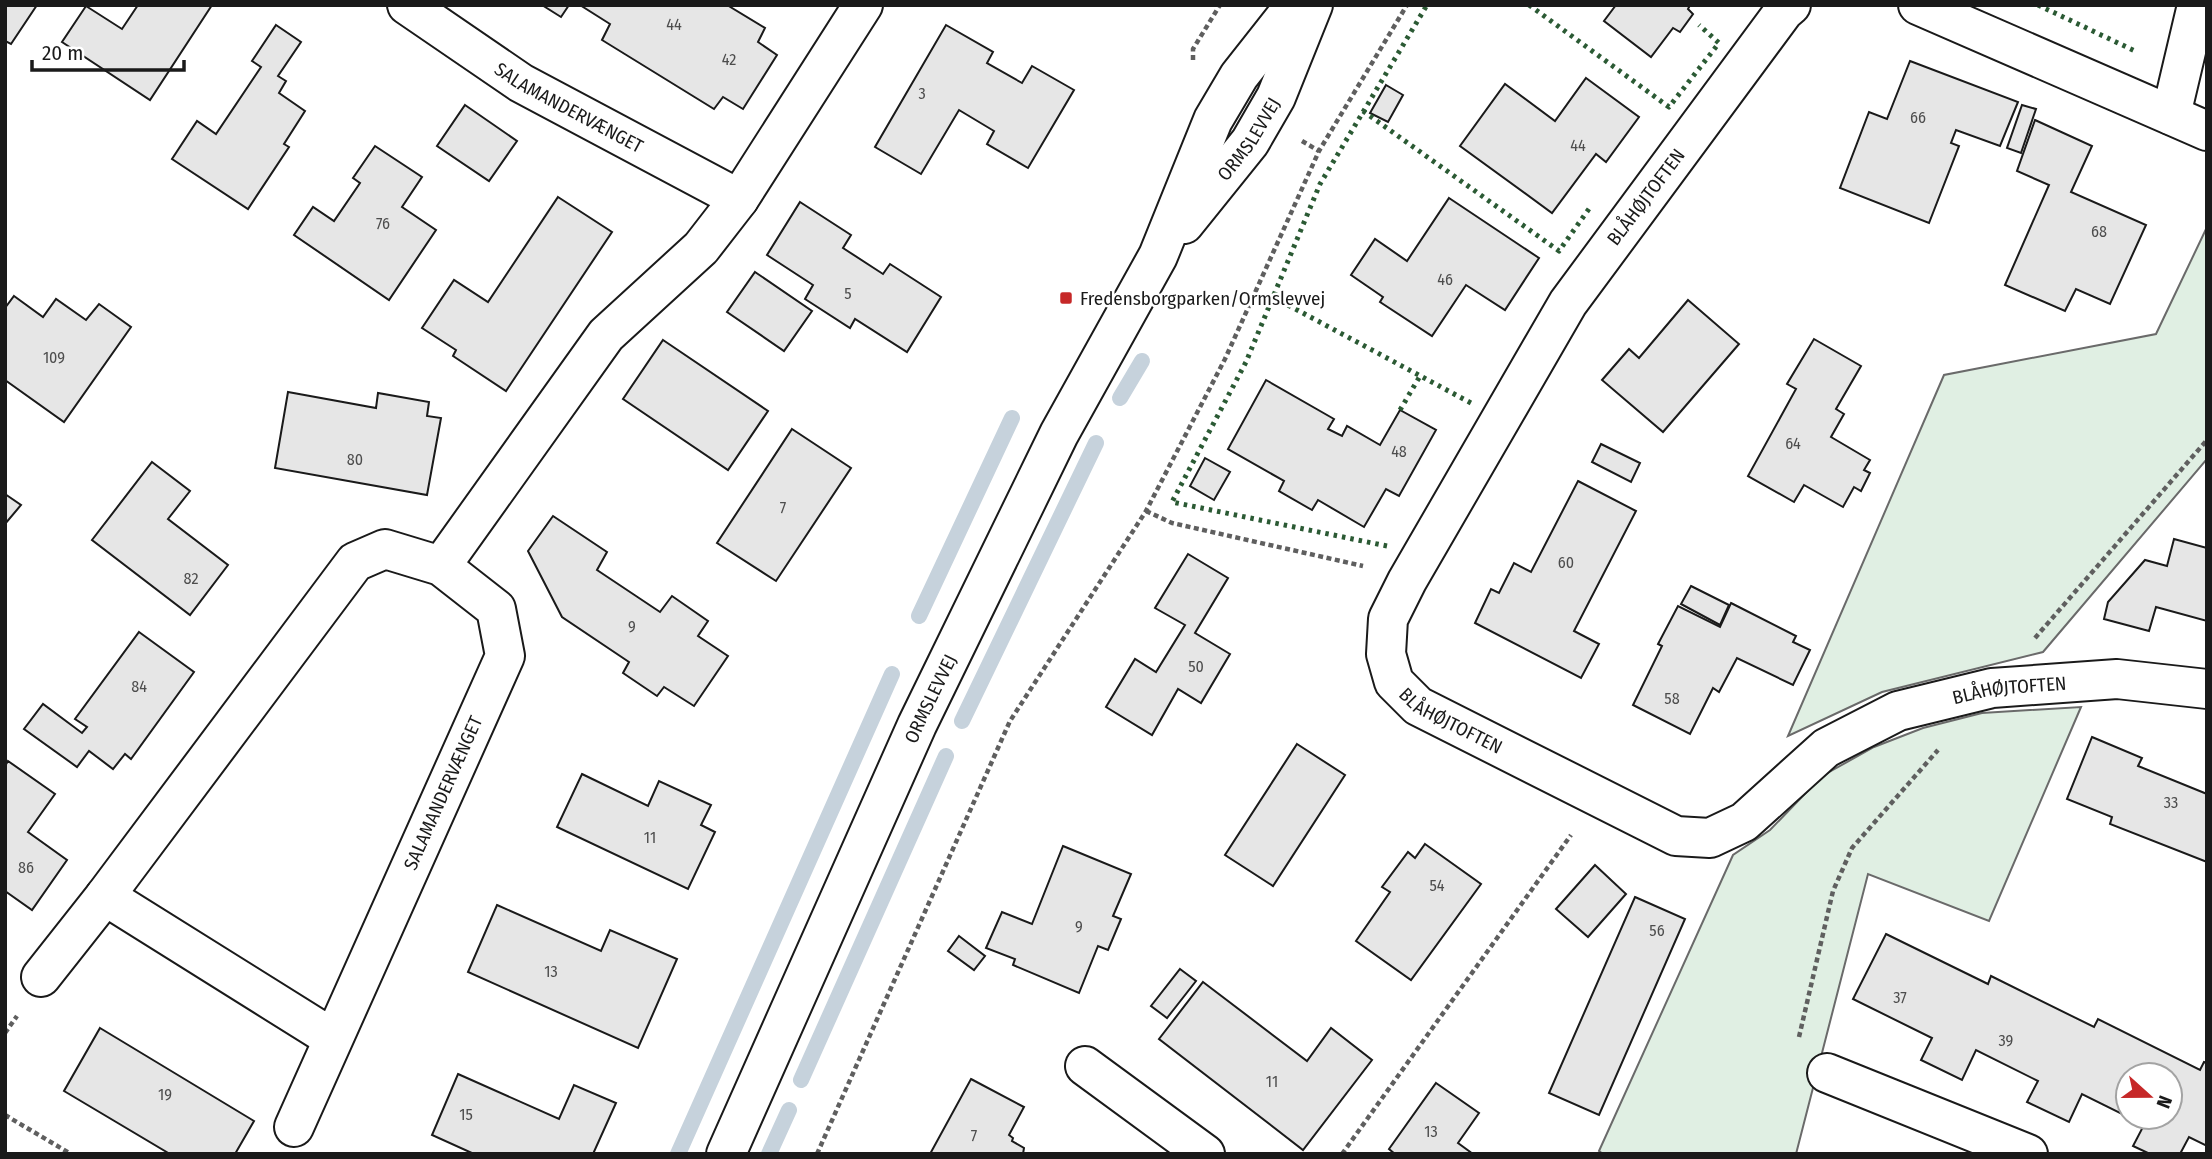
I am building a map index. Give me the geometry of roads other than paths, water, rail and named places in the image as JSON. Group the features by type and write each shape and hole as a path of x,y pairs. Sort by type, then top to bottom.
{"street":[{"name":"SALAMANDERVÆNGET","path":"407,5 521,83 739,199"},
{"path":"440,566 606,335 701,248 739,199 863,5"},
{"name":"ORMSLEVVEJ","path":"726,1154 917,724 1059,434 1158,256 1213,120 1239,76 1295,5"},
{"name":"ORMSLEVVEJ","path":"1158,256 1250,142 1276,97 1313,5"},
{"name":"BLÅHØJTOFTEN","path":"1791,5 1568,303 1407,581 1388,619 1385,654 1394,681 1418,706 1598,798 1676,836 1710,838 1744,822 1826,748 1898,711 1992,688 2117,679 2207,689"},
{"path":"2171,115 2197,5"},
{"path":"1937,9 2207,131"},
{"name":"SALAMANDERVÆNGET","path":"41,977 105,896 355,562 385,549 440,566 496,609 505,656 293,1127"},
{"path":"105,896 332,1038"},
{"path":"1085,1066 1205,1154"},
{"path":"1827,1073 2028,1154"}],"waterway":[{"path":"1120,398 1142,361"},
{"path":"919,616 1012,418"},
{"path":"962,721 1096,443"},
{"path":"678,1154 892,674"},
{"path":"801,1080 946,756"},
{"path":"769,1154 789,1110"}],"place":[{"name":"Fredensborgparken/Ormslevvej","path":"1066,298"}]}
